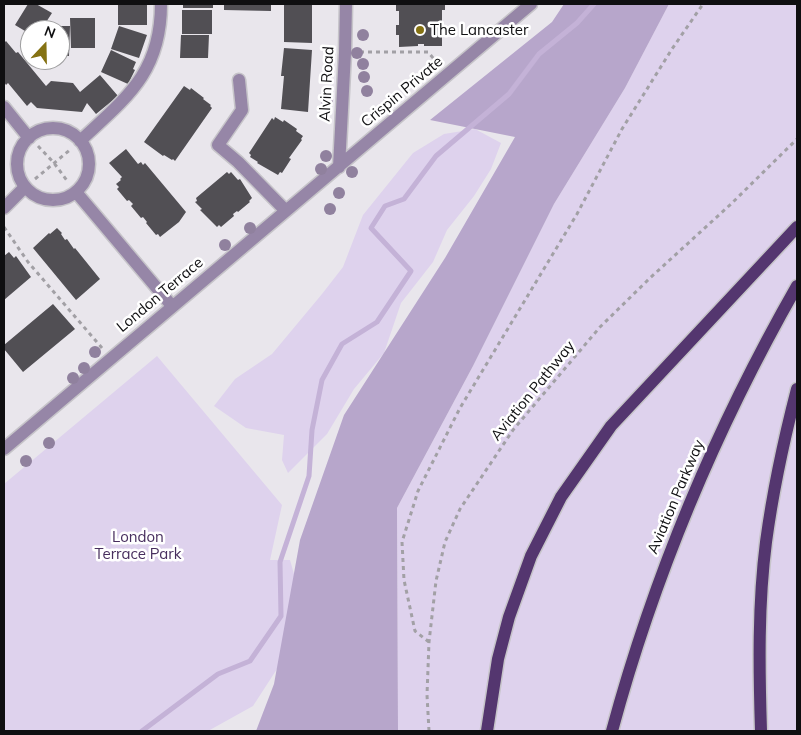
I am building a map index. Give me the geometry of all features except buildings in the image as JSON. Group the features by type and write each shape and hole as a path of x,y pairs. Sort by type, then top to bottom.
{"main road":[{"path":"487,731 498,659 509,617 531,556 550,515 561,497 611,426 797,227"},
{"name":"Aviation Parkway","path":"612,731 641,630 700,479 758,356 797,286"},
{"path":"761,731 760,618 766,542 780,459 797,389"}],"street":[{"path":"80,141 126,99 144,74 157,47 161,4"},
{"name":"Alvin Road","path":"339,167 346,4"},
{"name":"Crispin Private","path":"339,167 532,4"},
{"path":"240,80 242,110 218,145 238,162 286,211"},
{"path":"4,107 29,138"},
{"path":"61,129 72,134 80,141 86,150 89,170 86,179 76,192 66,198 50,200 34,194 25,187 18,170 18,159 21,148 29,138 37,132 61,129"},
{"name":"London Terrace","path":"4,449 339,167"},
{"path":"4,208 25,187"},
{"path":"76,192 172,306"}],"path":[{"path":"429,642 415,631 404,580 402,542 418,491 460,408 577,214 622,129 703,4"},
{"path":"360,52 428,52 448,75"},
{"path":"29,138 54,163 76,192"},
{"name":"Aviation Pathway","path":"429,731 427,695 429,642 436,581 445,542 460,509 512,430 600,327 797,139"},
{"path":"25,187 80,141"},
{"path":"4,226 28,262 83,324 110,358"}],"green space":[{"path":"669,4 797,4 797,731 398,731 397,508 473,366 554,204 625,88"},
{"path":"475,129 501,143 491,169 474,196 447,230 433,262 401,303 384,353 354,389 327,434 288,473 282,460 284,435 246,428 214,406 235,379 272,354 322,294 343,267 363,215 413,153 444,134"},
{"name":"London Terrace Park","path":"157,356 282,505 270,560 290,560 300,595 299,635 253,706 208,731 4,731 4,484"}],"shaded area":[{"path":"564,4 669,4 625,88 554,204 473,366 397,508 398,731 256,731 274,684 300,540 344,415 445,258 515,137 430,120 552,22"}],"waterway":[{"path":"142,731 218,674 250,661 281,616 280,562 309,476 312,430 322,380 342,344 377,322 411,271 371,228 385,206 404,199 436,156 509,94 539,54 577,23 594,4"}],"place":[{"name":"The Lancaster","path":"420,30"}]}
